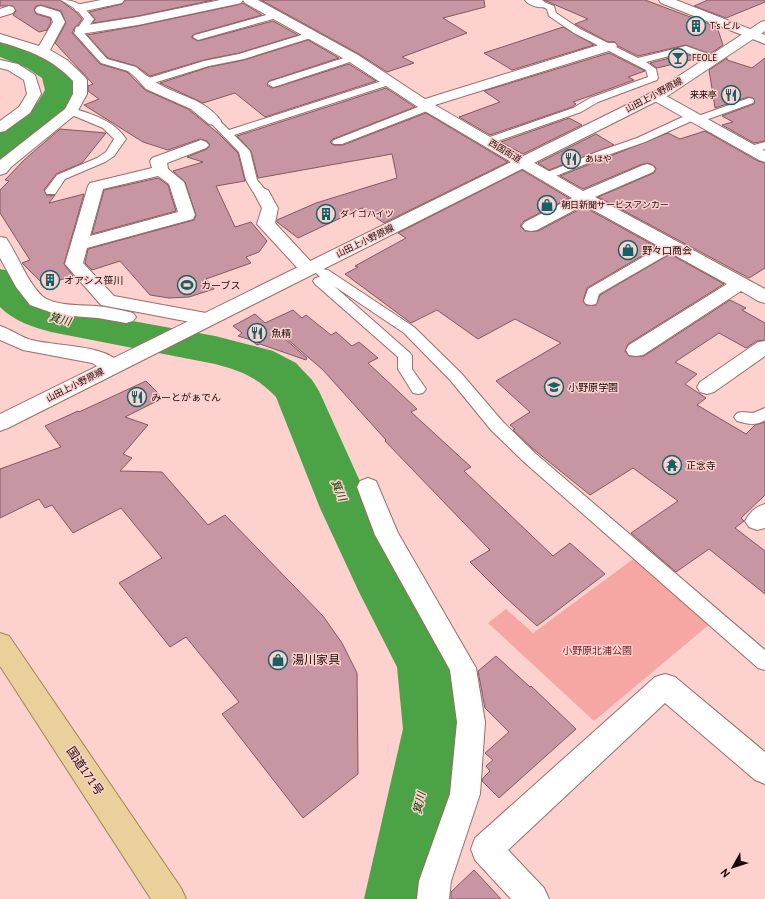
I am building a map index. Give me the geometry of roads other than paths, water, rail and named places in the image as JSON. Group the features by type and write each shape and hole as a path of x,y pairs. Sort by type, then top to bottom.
{"highway":[{"name":"国道171号","path":"0,644 170,899"}],"street":[{"path":"80,8 118,0"},
{"path":"81,30 138,21 237,0"},
{"path":"665,0 758,37"},
{"name":"西国街道","path":"255,3 280,13 312,35 354,58 423,104 582,197 765,297"},
{"path":"41,10 56,15 59,22 43,50"},
{"name":"山田上小野原線","path":"0,423 206,319 316,271 524,162 656,96 758,37 765,25"},
{"path":"0,38 43,50 69,67 80,80 80,94 71,111 5,164 0,170"},
{"path":"423,104 610,46"},
{"path":"0,64 13,67 30,78 34,94 25,110 0,128"},
{"path":"146,81 150,86 196,106 214,121"},
{"path":"656,96 696,118 758,147 765,157"},
{"path":"79,246 187,215 176,182 161,171 158,161 201,145"},
{"path":"531,226 576,203 582,197 647,169"},
{"path":"161,171 96,186 74,264 108,301 206,319"},
{"path":"262,193 270,208 266,224 316,271"},
{"path":"0,242 25,286 37,301 58,309 98,312 169,325 181,332"},
{"path":"636,350 741,283"},
{"path":"0,332 23,344 98,358 112,366"},
{"path":"707,387 765,347"},
{"path":"368,487 387,535 463,668 471,722 465,794 435,881 433,899"},
{"path":"533,899 486,849 665,686 765,770"}],"lane":[{"path":"65,0 80,8 89,19 79,33 104,61 132,69 146,81 207,63 241,57 312,35"},
{"path":"488,141 577,110 594,100 653,78 651,69 610,46 577,31 552,14 550,8 536,2"},
{"path":"198,37 280,13"},
{"path":"219,40 280,13"},
{"path":"637,61 686,49 705,56"},
{"path":"273,84 354,58"},
{"path":"227,134 388,82"},
{"path":"547,176 696,118 749,101"},
{"path":"338,142 423,109 423,104"},
{"path":"51,191 61,177 101,160 110,154 120,139 119,135 113,130 84,114 71,111"},
{"path":"214,121 232,141 244,151 248,169 257,190 262,193"},
{"path":"591,301 593,292 672,246"},
{"path":"316,271 405,356 405,369 418,389"},
{"path":"316,271 409,330 456,377 497,426 530,458 765,662"},
{"path":"742,418 755,419 765,412"}],"waterway":[{"name":"箕川","path":"0,47 38,62 56,74 61,90 51,108 0,150"},
{"name":"箕川","path":"0,281 3,287 24,307 51,319 215,350 257,361 280,374 296,391 346,508 387,592 427,665 434,729 399,899"}],"place":[{"name":"T's ビル","path":"696,26"},
{"name":"FEOLE","path":"678,58"},
{"name":"来来亭","path":"731,95"},
{"name":"あほや","path":"571,159"},
{"name":"朝日新聞サービスアンカー","path":"547,205"},
{"name":"ダイゴハイツ","path":"326,214"},
{"name":"野々口商会","path":"628,250"},
{"name":"オアシス笹川","path":"50,280"},
{"name":"カーブス","path":"187,285"},
{"name":"魚精","path":"257,333"},
{"name":"小野原学園","path":"554,387"},
{"name":"みーとがぁでん","path":"137,397"},
{"name":"正念寺","path":"672,465"},
{"name":"湯川家具","path":"278,660"}],"park label":[{"name":"小野原北浦公園","path":"597,650"}]}
